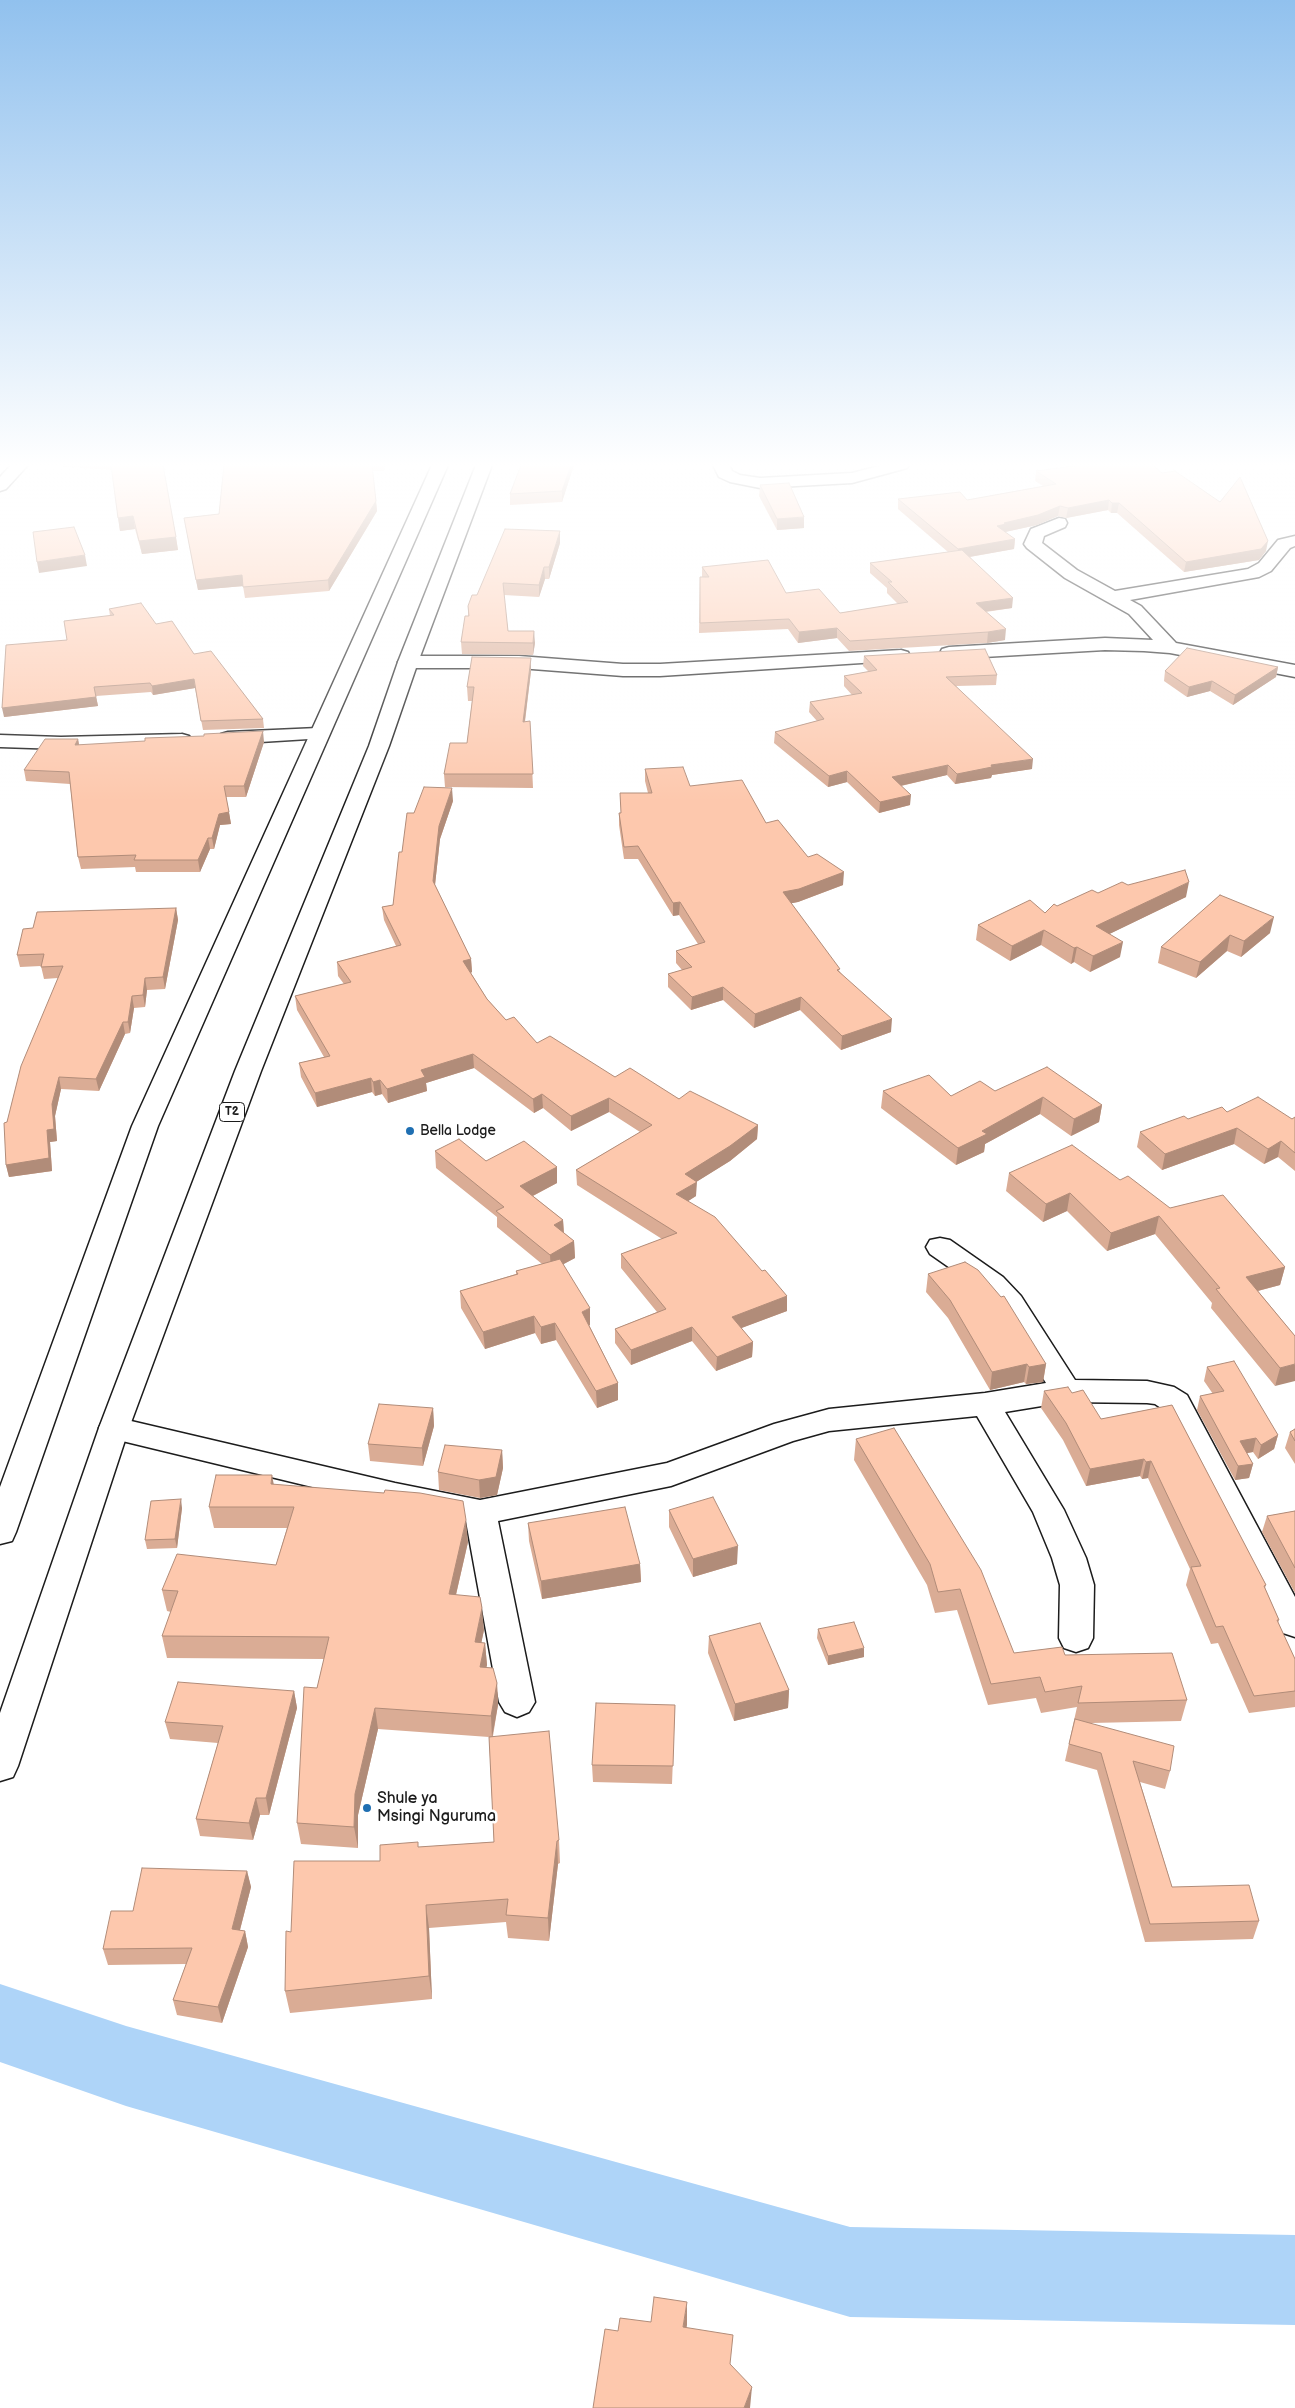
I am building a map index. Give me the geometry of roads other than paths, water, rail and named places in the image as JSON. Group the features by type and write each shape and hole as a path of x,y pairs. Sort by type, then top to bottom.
{"main road":[{"path":"0,1532 145,1126 389,577"},
{"name":"T2","path":"0,1766 114,1428 248,1071 326,882 379,746 408,662 441,577"},
{"path":"1077,577 1142,615 1170,647"},
{"path":"1114,598 1229,577"},
{"path":"408,662 519,662 623,670 660,670 1105,644 1170,647 1295,672"},
{"path":"0,741 61,743 318,734"},
{"path":"940,1247 992,1284 1011,1303 1066,1391"},
{"path":"114,1428 387,1493 480,1512 671,1474 785,1432 829,1420 985,1404 1066,1391 1147,1392 1163,1395 1176,1402 1279,1601 1295,1623"},
{"path":"985,1404 1048,1510 1069,1558 1077,1585 1076,1638"},
{"path":"480,1512 518,1702"}],"waterway":[{"path":"0,2023 126,2066 850,2272 1295,2280"}],"place":[{"name":"Bella Lodge","path":"410,1131"},
{"name":"Shule ya Msingi Nguruma","path":"367,1808"}]}
